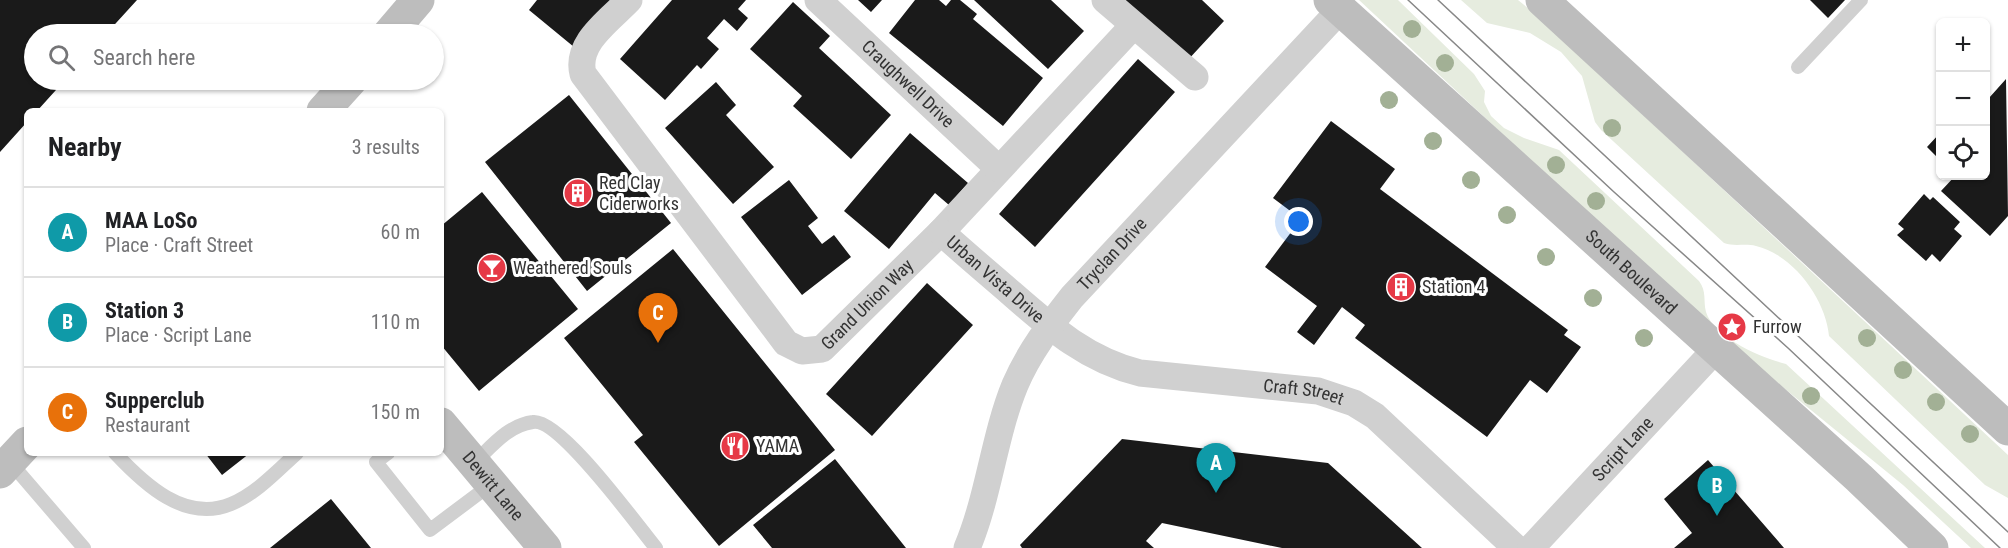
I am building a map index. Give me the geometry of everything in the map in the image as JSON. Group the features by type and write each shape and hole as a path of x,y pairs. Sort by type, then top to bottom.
{"main road":[{"path":"398,24 418,0"},
{"path":"1542,0 2008,429"},
{"name":"South Boulevard","path":"1335,5 1859,478 1932,548"},
{"path":"326,108 342,90"},
{"name":"Dewitt Lane","path":"444,428 481,475 545,548"}],"street":[{"name":"Grand Union Way","path":"629,0 584,47 580,61 583,74 786,343 802,351 822,348 941,232 1132,26"},
{"name":"Craughwell Drive","path":"818,0 999,169"},
{"path":"1105,0 1132,26 1195,77"},
{"name":"Tryclan Drive","path":"967,548 976,526 1014,387 1048,326 1335,5"},
{"name":"Urban Vista Drive","path":"941,232 1048,326"},
{"name":"Craft Street","path":"1048,326 1089,354 1115,367 1140,373 1318,391 1354,403 1375,416 1516,548"},
{"name":"Script Lane","path":"1531,548 1716,349"}],"lane":[{"path":"1798,67 1861,0"},
{"path":"384,456 376,462 430,530 481,475 516,427 536,421 552,427 582,457 656,548"},
{"path":"118,456 156,492 184,506 207,508 230,504 259,486 294,456"},
{"path":"12,459 84,548"}],"shaded area":[{"path":"1359,0 1398,0 1474,74 1485,91 1484,102 1491,116 1504,128 1524,138 1559,150 1699,281 1704,292 1706,312 1718,330 1752,352 1786,364 1985,548 1971,548 1903,485 1709,327"},
{"path":"1461,0 1518,0 1535,14 2008,455 2008,498 1985,485 1829,336 1827,322 1815,294 1795,269 1770,251 1752,245 1724,243 1601,130 1595,122 1582,76 1561,52 1530,33 1487,23"}],"building":[{"path":"0,0 137,0 115,24 24,24 24,90 56,90 40,108 24,108 24,125 0,152"},
{"path":"537,0 612,0 574,47 529,10"},
{"path":"672,0 746,0 738,9 748,18 737,31 724,19 707,38 719,49 701,69 697,65 665,100 620,59"},
{"path":"858,0 882,0 871,12"},
{"path":"915,0 939,0 946,6 951,0 960,0 977,14 973,19 1043,78 1003,126 889,33"},
{"path":"974,0 1051,0 1084,31 1048,69"},
{"path":"1118,0 1202,0 1224,21 1186,62"},
{"path":"1810,0 1845,0 1828,18"},
{"path":"793,2 830,36 819,48 891,115 851,159 793,106 802,96 750,49"},
{"path":"1138,59 1175,92 1035,247 999,214"},
{"path":"2006,79 2008,216 1990,236 1941,191 1951,180 1990,180 1990,97"},
{"path":"716,82 736,105 726,115 774,167 733,204 665,128"},
{"name":"Red Clay Ciderworks","path":"569,95 671,223 587,291 485,162"},
{"name":"Station 4","path":"1331,121 1395,169 1380,189 1568,330 1564,335 1581,347 1547,393 1530,380 1487,437 1355,338 1365,325 1342,307 1314,345 1297,332 1317,306 1265,267 1301,219 1273,198"},
{"path":"910,133 968,183 949,205 935,193 889,249 844,211"},
{"path":"1936,137 1936,156 1927,147"},
{"path":"789,180 818,218 808,226 822,244 834,235 851,257 802,295 741,217"},
{"name":"Weathered Souls","path":"482,192 578,309 479,391 444,349 444,224"},
{"path":"1924,194 1930,200 1933,197 1960,222 1954,229 1962,236 1940,262 1932,254 1926,261 1897,235 1904,229 1898,224"},
{"path":"673,249 835,450 719,546 634,442 643,435 564,338"},
{"path":"927,283 973,325 872,436 826,394"},
{"path":"1122,439 1328,463 1422,548 1282,548 1162,523 1146,541 1154,548 1022,548 1020,545"},
{"path":"207,456 246,456 222,475"},
{"path":"835,459 906,548 772,548 753,525"},
{"path":"1708,460 1784,548 1674,548 1692,533 1664,499"},
{"path":"331,499 371,548 270,548"}],"tram line":[{"path":"1408,0 1614,192 1788,348 2000,548"},
{"path":"1438,0 2008,532"}],"place":[{"name":"Red Clay Ciderworks","path":"578,193"},
{"name":"Weathered Souls","path":"492,268"},
{"name":"Station 4","path":"1401,287"},
{"name":"Furrow","path":"1732,327"},
{"name":"Supperclub","path":"658,343"},
{"name":"YAMA","path":"735,446"},
{"name":"MAA LoSo","path":"1216,493"},
{"name":"Station 3","path":"1717,516"}]}
